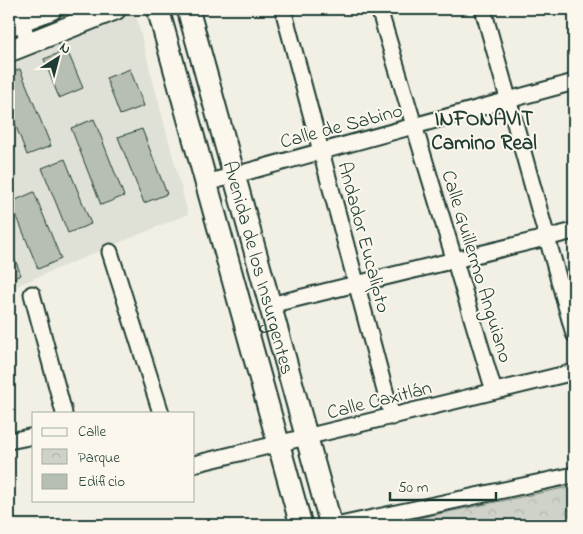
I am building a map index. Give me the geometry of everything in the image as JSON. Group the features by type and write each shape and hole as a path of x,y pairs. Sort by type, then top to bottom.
{"street":[{"path":"51,9 17,18 18,47 115,9"},
{"name":"Avenida de los Insurgentes","path":"158,9 301,525"},
{"name":"Avenida de los Insurgentes","path":"188,9 331,525"},
{"name":"Andador Eucalipto","path":"283,9 392,417"},
{"name":"Calle Guillermo Anguiano","path":"379,9 494,391"},
{"path":"483,9 574,334"},
{"name":"Calle de Sabino","path":"206,183 574,82"},
{"path":"270,305 574,231"},
{"path":"110,252 160,412"},
{"path":"32,294 64,412"},
{"name":"Calle Caxitlán","path":"195,464 574,372"},
{"path":"9,441 32,436"},
{"path":"340,525 574,475"}],"shaded area":[{"path":"135,12 188,214 9,289 9,62"}],"green space":[{"path":"574,486 574,525 385,525"}],"building":[{"path":"67,50 83,88 59,98 44,59"},
{"path":"20,69 51,146 27,155 9,108 9,74"},
{"path":"130,69 144,106 120,115 106,78"},
{"path":"94,119 124,196 101,205 71,128"},
{"path":"142,129 167,194 144,203 118,137"},
{"path":"65,159 91,224 68,233 42,168"},
{"path":"34,192 61,259 38,269 11,202"},
{"path":"9,244 21,275 9,280"}],"district":[{"name":"INFONAVIT Camino Real","path":"484,130"}]}
